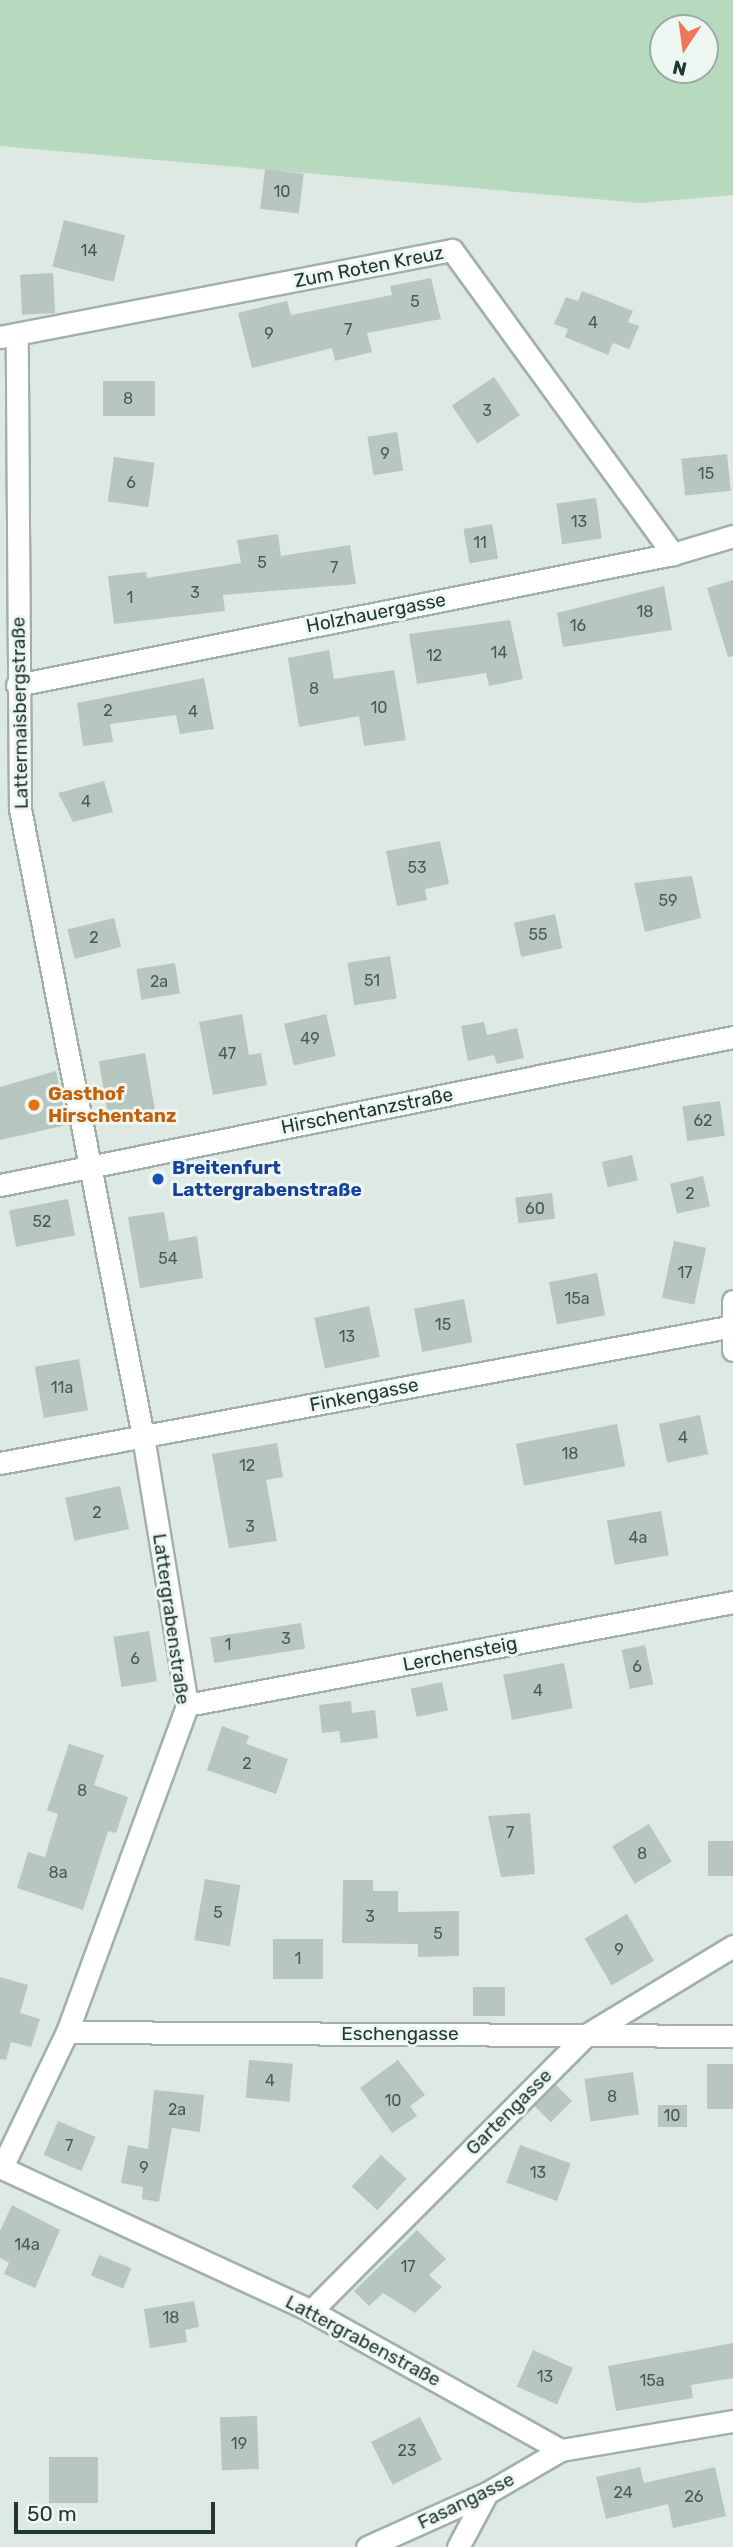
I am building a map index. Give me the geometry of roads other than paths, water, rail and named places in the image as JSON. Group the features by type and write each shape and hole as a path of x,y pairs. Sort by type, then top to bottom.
{"street":[{"name":"Zum Roten Kreuz","path":"9,337 452,250 673,554"},
{"name":"Lattermaisbergstraße","path":"9,337 9,524 18,685 10,811 89,1167"},
{"name":"Holzhauergasse","path":"18,685 673,554 733,536"},
{"name":"Hirschentanzstraße","path":"0,1185 733,1037"},
{"name":"Lattergrabenstraße","path":"89,1167 143,1436 187,1705 67,2032 1,2167 311,2311 562,2449"},
{"path":"733,1301 728,1327 733,1350"},
{"name":"Finkengasse","path":"0,1463 728,1327"},
{"name":"Lerchensteig","path":"187,1705 733,1602"},
{"name":"Gartengasse","path":"311,2311 586,2035 733,1946"},
{"name":"Eschengasse","path":"67,2032 733,2036"},
{"path":"562,2449 733,2421"},
{"name":"Fasangasse","path":"367,2547 487,2493 562,2449"},
{"path":"458,2547 487,2493"}],"place":[{"name":"Gasthof Hirschentanz","path":"34,1105"},
{"name":"Breitenfurt Lattergrabenstraße","path":"158,1179"}]}
